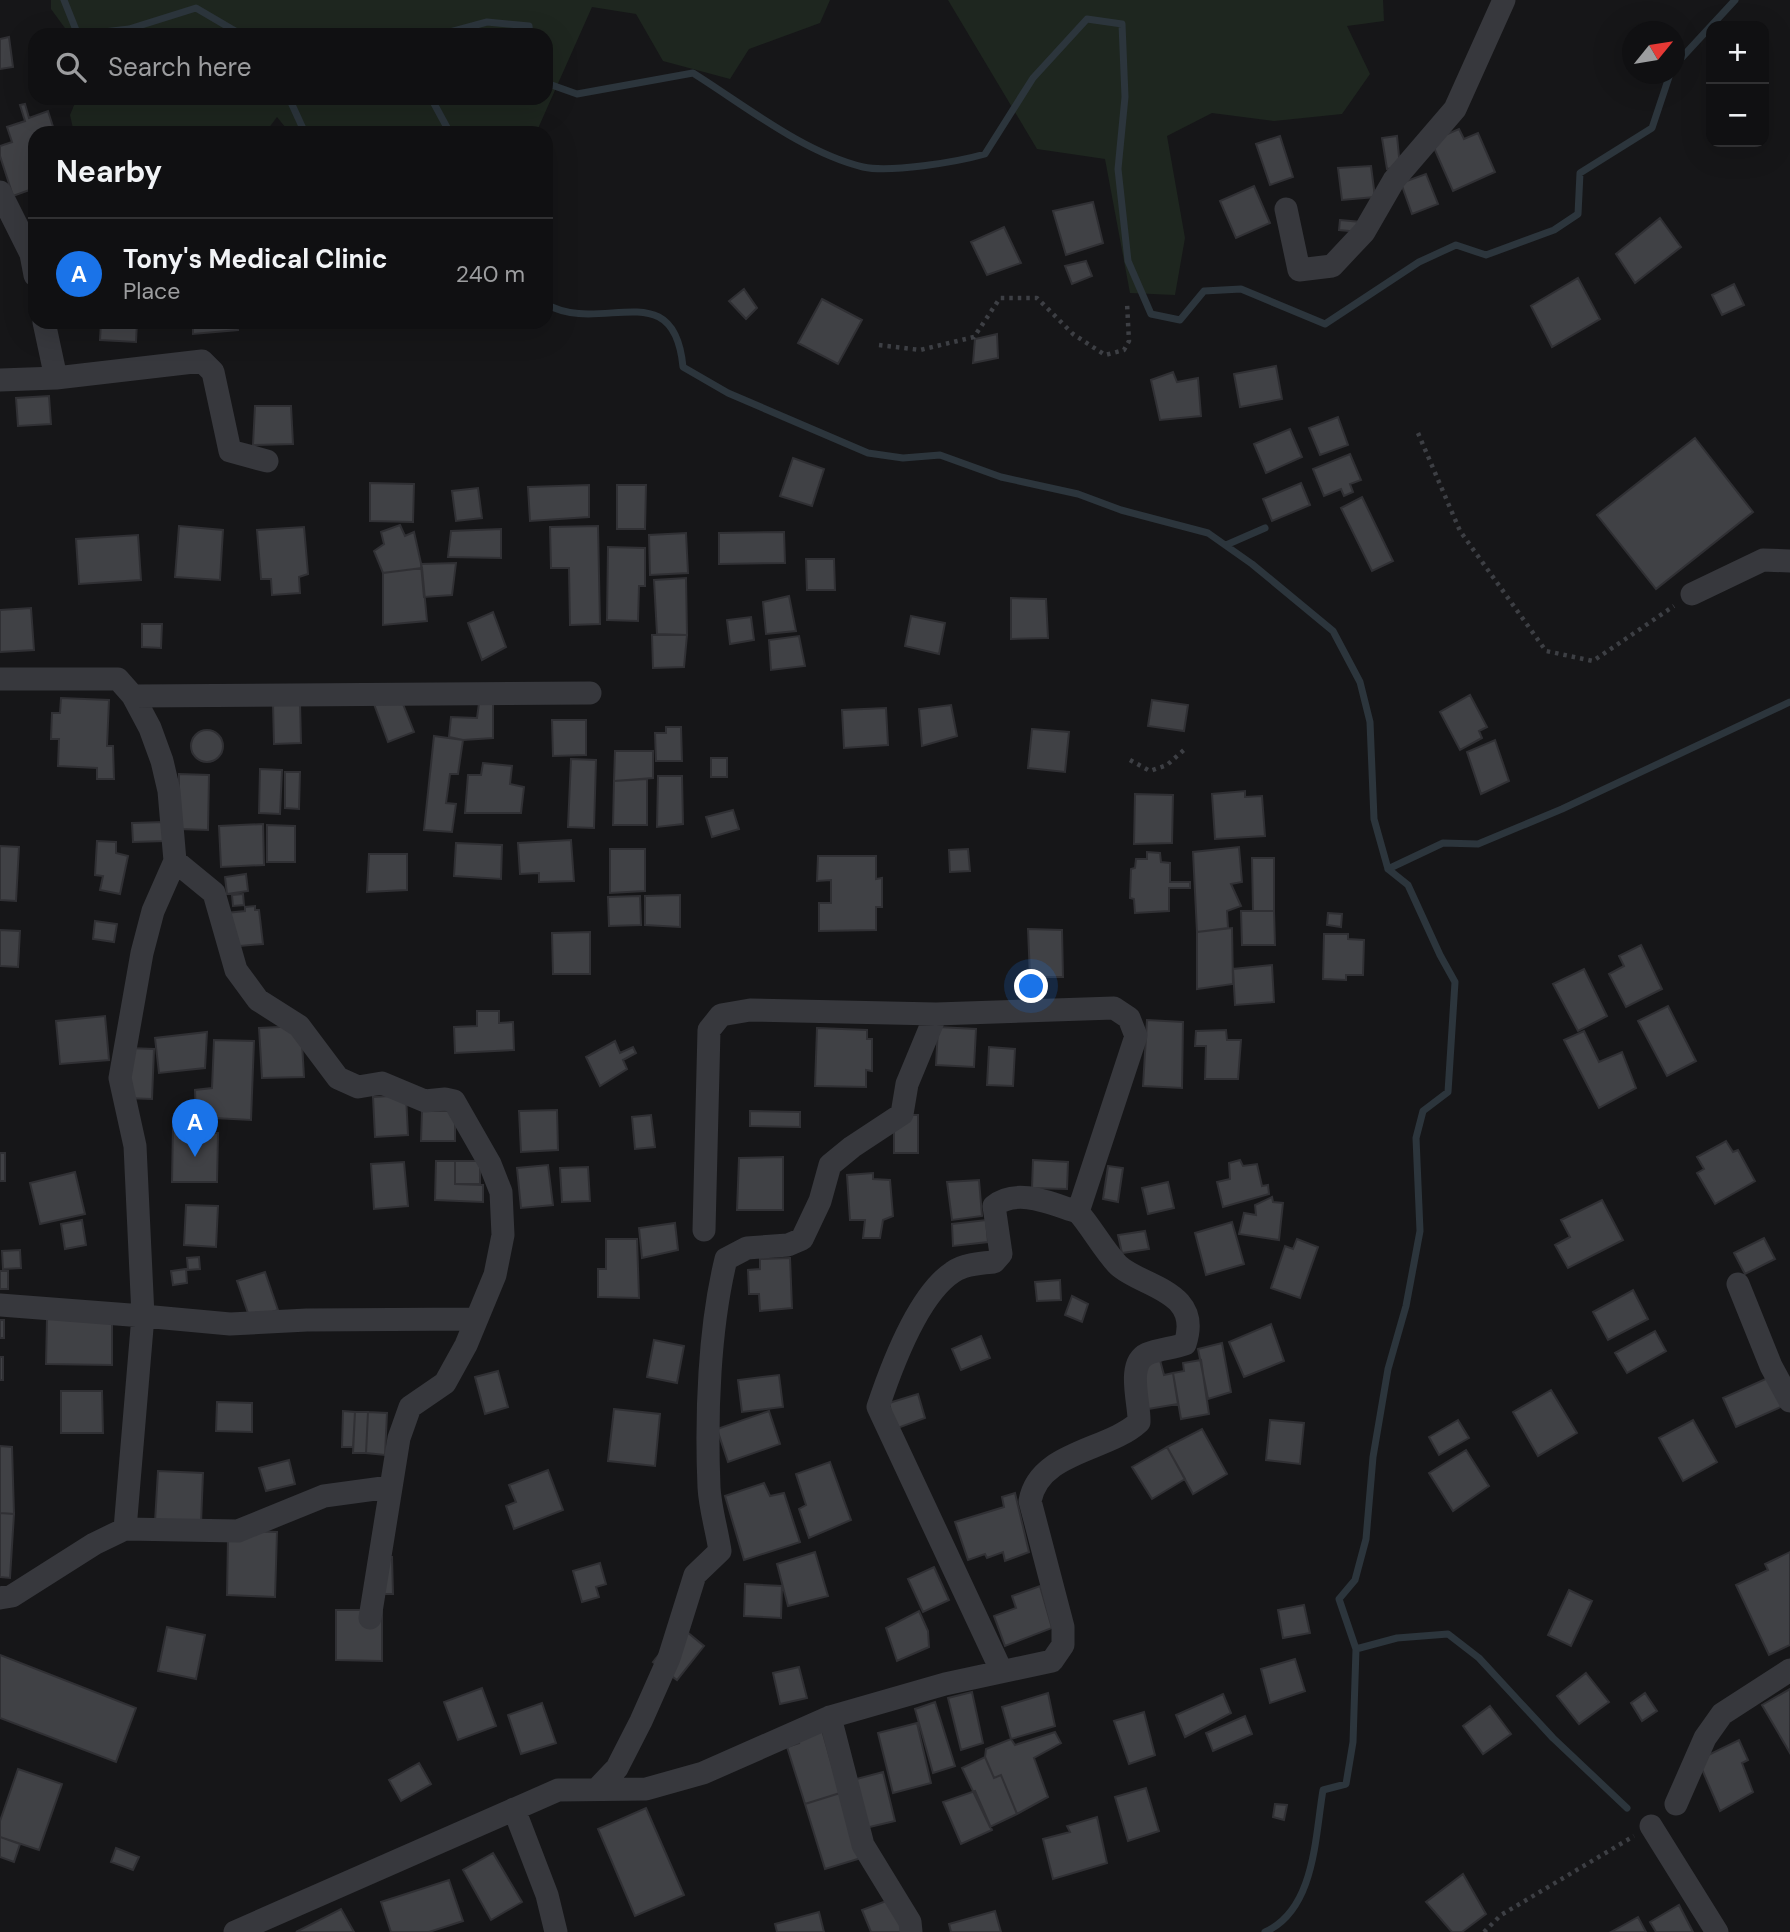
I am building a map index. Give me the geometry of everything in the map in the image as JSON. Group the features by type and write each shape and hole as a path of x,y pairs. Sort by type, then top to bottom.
{"street":[{"path":"1286,209 1300,270 1332,266 1364,232 1394,180 1455,110 1504,0"},
{"path":"0,192 28,248"},
{"path":"46,329 56,378"},
{"path":"0,380 56,378 202,361 213,372 230,451 267,461"},
{"path":"1692,594 1763,560 1790,561"},
{"path":"0,679 118,679 133,696 150,728 169,792 175,861 153,911 142,953 120,1077 135,1146 143,1316 125,1529"},
{"path":"133,696 590,693"},
{"path":"175,861 214,893 236,970 258,1000 299,1026 338,1078 358,1087 382,1083 399,1088 413,1099 445,1099 459,1107 490,1164 501,1192 503,1235 495,1275 445,1383 410,1407 399,1438 370,1618"},
{"path":"704,1230 709,1030 720,1015 750,1010 936,1014 1114,1008 1129,1018 1136,1036 1078,1212"},
{"path":"598,1788 617,1768 641,1721 669,1658 695,1575 720,1550 709,1489 711,1374 720,1284 726,1259 747,1248 788,1245 802,1239 820,1201 830,1165 902,1114 907,1084 936,1014"},
{"path":"235,1932 558,1790 646,1789 703,1773 766,1742 830,1717 1001,1670 1052,1661 1063,1645 1063,1627 1030,1501 1033,1485 1057,1465 1091,1446 1130,1431 1139,1422 1140,1404 1135,1374 1139,1361 1148,1354 1185,1344 1190,1331 1185,1315 1169,1292 1119,1266 1078,1212 1027,1197 1003,1198 994,1206 1001,1254 994,1262 954,1270 936,1286 894,1358 878,1407 1001,1670"},
{"path":"1738,1284 1771,1366 1790,1401"},
{"path":"0,1305 230,1324 307,1320 476,1319"},
{"path":"0,1598 12,1596 94,1544 125,1529 238,1531 324,1496 390,1487"},
{"path":"1676,1804 1705,1738 1722,1714 1790,1670"},
{"path":"830,1717 863,1845 910,1922 911,1932"},
{"path":"513,1809 547,1895 556,1932"},
{"path":"1651,1826 1717,1932"}],"path":[{"path":"879,345 919,350 974,337 1000,298 1037,298 1073,334 1105,355 1125,350 1129,341 1127,303"},
{"path":"1418,433 1460,531 1546,651 1593,661 1692,594"},
{"path":"1130,760 1150,771 1167,765 1185,749"},
{"path":"1484,1932 1501,1915 1651,1826"}],"shaded area":[{"path":"51,0 830,0 820,23 749,49 730,79 663,61 636,14 592,7 553,95 553,28 65,28 51,9"},
{"path":"948,0 1383,0 1384,21 1347,26 1370,74 1342,114 1274,121 1212,113 1167,136 1185,238 1175,295 1130,293 1105,159 1037,149"},
{"path":"74,105 548,105 539,126 284,126 277,117 270,126 72,126 70,115"}],"building":[{"path":"9,37 13,67 0,69 0,39"},
{"path":"25,104 29,118 48,111 53,126 28,126 28,191 13,196 0,156 0,146 12,142 7,127 25,121 20,105"},
{"path":"1459,129 1464,139 1478,133 1495,172 1453,191 1431,141"},
{"path":"1280,136 1293,177 1270,185 1256,144"},
{"path":"1397,136 1400,167 1387,169 1382,138"},
{"path":"1371,166 1375,197 1342,200 1338,168"},
{"path":"1426,174 1438,204 1412,214 1401,183"},
{"path":"1254,186 1270,223 1236,238 1220,201"},
{"path":"1093,202 1103,243 1066,255 1053,211"},
{"path":"1660,218 1681,247 1635,283 1616,254"},
{"path":"1340,220 1361,222 1360,232 1339,230"},
{"path":"1004,227 1021,263 987,275 971,242"},
{"path":"1086,261 1092,276 1072,284 1065,266"},
{"path":"1578,278 1600,319 1552,347 1531,306"},
{"path":"1734,284 1744,305 1722,315 1712,295"},
{"path":"744,289 757,308 746,319 729,301"},
{"path":"822,299 862,320 838,364 798,343"},
{"path":"101,329 137,329 136,342 100,340"},
{"path":"193,329 238,330 193,334"},
{"path":"997,334 998,358 973,363 975,339"},
{"path":"1276,366 1282,399 1240,407 1234,374"},
{"path":"1173,372 1177,382 1198,378 1201,416 1160,420 1151,380"},
{"path":"49,396 51,424 18,426 16,398"},
{"path":"255,406 291,406 293,444 253,445"},
{"path":"1338,417 1348,445 1320,455 1309,428"},
{"path":"1290,429 1302,457 1266,473 1254,444"},
{"path":"1695,438 1753,512 1656,589 1597,515"},
{"path":"1350,454 1361,480 1350,484 1353,492 1344,496 1341,489 1324,496 1313,469"},
{"path":"793,458 824,469 812,506 780,496"},
{"path":"370,483 414,484 413,522 370,521"},
{"path":"1301,483 1310,505 1272,521 1263,499"},
{"path":"589,485 589,517 530,521 528,487"},
{"path":"617,485 646,485 645,529 617,529"},
{"path":"478,488 482,518 456,521 452,491"},
{"path":"1362,497 1393,561 1372,571 1341,508"},
{"path":"400,525 405,536 414,532 422,568 383,573 374,551 384,544 381,532"},
{"path":"179,526 223,530 220,580 175,577"},
{"path":"598,526 600,624 570,625 569,568 551,568 550,527"},
{"path":"304,527 308,574 299,577 300,593 272,595 271,579 261,579 257,530"},
{"path":"501,529 501,558 448,557 451,531"},
{"path":"784,532 785,563 719,564 719,533"},
{"path":"686,533 688,573 650,575 649,535"},
{"path":"138,535 141,580 79,584 76,539"},
{"path":"608,547 645,548 645,586 639,586 638,621 607,620"},
{"path":"806,559 834,559 835,590 807,590"},
{"path":"456,563 452,595 424,597 421,564"},
{"path":"422,568 427,621 383,625 383,573"},
{"path":"686,578 687,635 657,634 654,580"},
{"path":"789,596 796,631 766,634 763,602"},
{"path":"1011,598 1046,599 1048,638 1011,639"},
{"path":"31,608 34,650 0,652 0,610"},
{"path":"493,612 506,647 482,660 468,623"},
{"path":"911,616 945,623 939,654 905,646"},
{"path":"751,617 754,640 730,644 727,620"},
{"path":"142,624 162,624 161,648 142,647"},
{"path":"652,635 687,635 684,667 653,668"},
{"path":"799,636 805,666 771,670 769,640"},
{"path":"399,694 414,732 388,742 374,704"},
{"path":"1470,695 1487,727 1479,731 1482,738 1460,750 1440,712"},
{"path":"61,698 109,700 107,746 113,746 114,779 97,779 97,768 58,766 59,739 51,739 52,713 60,713"},
{"path":"1152,700 1188,705 1184,731 1148,726"},
{"path":"300,703 301,743 274,744 273,704"},
{"path":"479,703 493,704 493,738 463,740 449,737 451,717 477,718"},
{"path":"951,705 957,736 922,746 919,709"},
{"path":"886,708 888,745 844,748 842,710"},
{"path":"552,720 586,720 586,755 553,756"},
{"path":"666,727 681,727 682,761 656,761 655,733 666,733"},
{"path":"1032,729 1069,732 1065,772 1028,768"},
{"path":"207,730 218,735 223,746 218,757 207,762 196,757 191,746 196,735"},
{"path":"434,736 463,740 458,774 450,774 446,803 456,804 452,832 424,830"},
{"path":"1495,740 1509,781 1481,794 1467,752"},
{"path":"615,751 653,751 653,778 614,781"},
{"path":"711,758 727,758 727,777 711,777"},
{"path":"571,759 596,760 594,828 568,827"},
{"path":"483,763 512,766 510,784 524,787 521,813 465,813 468,775 481,775"},
{"path":"260,769 282,770 280,814 259,813"},
{"path":"285,772 300,772 299,809 285,808"},
{"path":"179,774 209,775 208,830 179,829"},
{"path":"658,776 682,776 683,824 657,827"},
{"path":"647,779 647,825 613,825 614,781"},
{"path":"1245,791 1245,797 1262,796 1265,836 1215,839 1212,794"},
{"path":"1135,794 1173,795 1172,843 1134,844"},
{"path":"733,810 739,829 712,837 706,817"},
{"path":"164,822 165,841 133,842 132,823"},
{"path":"263,824 264,865 221,867 219,826"},
{"path":"267,825 295,826 295,862 267,862"},
{"path":"571,840 574,881 539,882 539,873 520,874 518,843"},
{"path":"97,841 116,842 116,853 128,856 120,894 100,890 103,876 95,875"},
{"path":"456,843 502,845 501,879 454,876"},
{"path":"0,846 19,847 16,901 0,900"},
{"path":"1239,847 1242,882 1231,884 1241,906 1227,911 1228,928 1197,932 1193,852"},
{"path":"610,849 645,849 645,891 610,893"},
{"path":"968,849 970,871 950,872 949,850"},
{"path":"1147,852 1160,853 1161,862 1170,863 1170,882 1190,882 1190,888 1169,888 1169,911 1135,913 1134,899 1130,898 1131,869 1135,868 1136,859 1147,859"},
{"path":"369,854 407,854 407,890 367,892"},
{"path":"818,856 876,856 876,879 882,878 882,907 876,907 876,930 819,931 819,903 831,903 831,880 817,881"},
{"path":"1252,858 1274,858 1274,911 1253,911"},
{"path":"246,874 248,891 227,894 225,877"},
{"path":"243,894 244,905 233,906 232,895"},
{"path":"680,895 680,927 645,925 645,896"},
{"path":"640,896 641,925 609,926 608,897"},
{"path":"255,906 255,910 259,910 263,944 229,947 226,913 245,911 245,907"},
{"path":"1241,911 1274,911 1275,945 1242,945"},
{"path":"1328,913 1342,914 1341,927 1327,925"},
{"path":"95,921 117,924 114,942 93,939"},
{"path":"1232,928 1233,984 1197,989 1197,932"},
{"path":"1028,929 1062,930 1063,977 1030,977"},
{"path":"0,930 20,931 18,967 0,966"},
{"path":"590,932 590,974 553,974 552,933"},
{"path":"1324,934 1348,934 1348,939 1364,940 1363,975 1346,975 1346,980 1323,979"},
{"path":"1641,945 1662,989 1626,1007 1609,974 1624,966 1619,956"},
{"path":"1272,965 1274,1002 1235,1005 1233,969"},
{"path":"1584,969 1607,1016 1578,1031 1553,984"},
{"path":"1668,1006 1696,1061 1667,1076 1638,1021"},
{"path":"477,1011 499,1011 499,1023 513,1022 514,1050 455,1053 454,1027 477,1026"},
{"path":"105,1016 109,1060 60,1064 56,1021"},
{"path":"1147,1020 1183,1022 1182,1088 1143,1086"},
{"path":"301,1026 304,1077 262,1078 259,1028"},
{"path":"938,1027 976,1029 974,1067 936,1065"},
{"path":"817,1028 867,1030 867,1039 872,1039 872,1071 866,1070 866,1087 815,1086"},
{"path":"1226,1030 1227,1040 1241,1040 1238,1079 1205,1079 1206,1046 1195,1046 1196,1031"},
{"path":"1584,1031 1599,1062 1622,1052 1636,1088 1599,1108 1564,1040"},
{"path":"207,1032 205,1068 159,1073 155,1038"},
{"path":"214,1040 254,1041 251,1120 196,1117 195,1090 212,1088"},
{"path":"615,1041 620,1053 633,1047 636,1053 623,1060 627,1069 600,1086 586,1057"},
{"path":"989,1047 1015,1049 1013,1086 987,1085"},
{"path":"128,1048 154,1049 152,1099 126,1098"},
{"path":"406,1095 408,1135 375,1137 373,1097"},
{"path":"557,1110 558,1150 521,1152 519,1111"},
{"path":"422,1111 455,1111 455,1141 421,1141"},
{"path":"750,1111 800,1112 800,1127 750,1126"},
{"path":"651,1115 655,1147 635,1149 632,1117"},
{"path":"894,1115 918,1115 918,1153 894,1153"},
{"path":"202,1125 202,1133 218,1133 217,1182 172,1182 173,1127"},
{"path":"1726,1141 1733,1152 1738,1150 1755,1181 1715,1204 1697,1173 1704,1169 1697,1157"},
{"path":"0,1153 5,1153 5,1181 0,1181"},
{"path":"783,1157 783,1210 737,1210 739,1158"},
{"path":"1033,1160 1068,1162 1067,1189 1032,1188"},
{"path":"1240,1160 1243,1166 1257,1164 1262,1186 1268,1185 1269,1194 1223,1207 1217,1182 1230,1179 1229,1163"},
{"path":"436,1161 455,1161 455,1184 483,1185 483,1202 435,1200"},
{"path":"455,1161 480,1161 480,1184 455,1184"},
{"path":"404,1162 408,1206 374,1209 371,1164"},
{"path":"548,1165 553,1205 521,1208 517,1168"},
{"path":"1108,1166 1123,1168 1118,1202 1103,1199"},
{"path":"588,1167 590,1201 562,1202 560,1168"},
{"path":"75,1172 85,1214 40,1224 30,1183"},
{"path":"873,1173 873,1179 890,1180 893,1216 883,1220 880,1238 863,1238 865,1220 850,1220 847,1175"},
{"path":"979,1180 982,1216 952,1220 947,1182"},
{"path":"1168,1182 1174,1208 1148,1214 1142,1188"},
{"path":"1272,1197 1273,1202 1283,1203 1279,1240 1239,1234 1244,1213 1256,1215 1255,1205"},
{"path":"1602,1200 1623,1240 1568,1268 1555,1245 1570,1237 1561,1220"},
{"path":"186,1205 218,1206 216,1247 184,1245"},
{"path":"82,1220 86,1245 65,1249 61,1224"},
{"path":"986,1220 988,1242 953,1246 952,1224"},
{"path":"1232,1222 1244,1264 1206,1275 1195,1233"},
{"path":"675,1223 678,1250 642,1258 639,1228"},
{"path":"1145,1231 1149,1249 1122,1253 1118,1235"},
{"path":"1764,1238 1775,1259 1745,1274 1734,1253"},
{"path":"606,1239 637,1239 639,1298 598,1297 598,1269 606,1269"},
{"path":"1297,1239 1318,1247 1300,1298 1271,1288 1285,1246 1293,1249"},
{"path":"20,1250 21,1268 3,1269 2,1251"},
{"path":"199,1257 200,1269 188,1270 187,1258"},
{"path":"790,1258 792,1308 760,1311 759,1294 749,1294 748,1270 760,1269 760,1259"},
{"path":"186,1269 187,1283 173,1285 171,1271"},
{"path":"0,1271 8,1271 8,1289 0,1289"},
{"path":"265,1272 278,1310 250,1319 237,1281"},
{"path":"1060,1280 1061,1300 1037,1301 1035,1282"},
{"path":"1633,1290 1648,1319 1608,1340 1593,1312"},
{"path":"1072,1296 1088,1304 1082,1322 1065,1315"},
{"path":"47,1319 112,1319 112,1365 46,1364"},
{"path":"0,1320 4,1320 4,1338 0,1338"},
{"path":"1271,1324 1284,1361 1244,1377 1229,1342"},
{"path":"1655,1331 1666,1351 1627,1373 1615,1353"},
{"path":"981,1336 990,1358 961,1370 952,1349"},
{"path":"654,1340 684,1346 677,1383 647,1377"},
{"path":"1222,1343 1231,1392 1208,1399 1198,1349"},
{"path":"1157,1349 1164,1375 1173,1373 1178,1404 1142,1410 1131,1356"},
{"path":"0,1357 3,1357 3,1380 0,1380"},
{"path":"1201,1360 1209,1414 1181,1419 1173,1373 1184,1371 1183,1363"},
{"path":"498,1371 508,1407 485,1414 475,1377"},
{"path":"779,1375 783,1407 742,1412 738,1380"},
{"path":"1770,1377 1783,1406 1736,1427 1723,1398"},
{"path":"1551,1390 1577,1433 1538,1456 1513,1412"},
{"path":"61,1391 102,1391 103,1433 61,1433"},
{"path":"918,1394 925,1418 895,1429 889,1403"},
{"path":"217,1402 252,1403 252,1432 216,1431"},
{"path":"614,1409 660,1414 655,1466 608,1461"},
{"path":"343,1411 355,1412 353,1447 342,1447"},
{"path":"769,1411 780,1444 728,1462 717,1429"},
{"path":"355,1412 368,1412 366,1453 353,1453"},
{"path":"368,1412 387,1413 385,1455 366,1453"},
{"path":"1270,1420 1304,1423 1300,1464 1266,1460"},
{"path":"1458,1420 1469,1438 1439,1455 1429,1437"},
{"path":"1693,1420 1717,1462 1683,1481 1659,1438"},
{"path":"1202,1429 1227,1474 1193,1494 1167,1447"},
{"path":"0,1446 12,1447 14,1514 0,1513"},
{"path":"1167,1447 1185,1479 1152,1499 1132,1467"},
{"path":"1466,1450 1489,1486 1453,1511 1429,1473"},
{"path":"289,1460 295,1484 266,1491 259,1468"},
{"path":"830,1462 851,1520 809,1538 799,1509 806,1505 796,1474"},
{"path":"548,1470 563,1510 514,1529 506,1506 516,1502 509,1485"},
{"path":"158,1471 203,1473 201,1524 155,1522"},
{"path":"764,1483 770,1496 784,1493 800,1542 744,1560 725,1496"},
{"path":"1015,1493 1029,1552 1005,1561 1003,1552 987,1558 985,1554 968,1560 955,1522 1004,1507 1002,1497"},
{"path":"0,1513 14,1514 10,1578 0,1577"},
{"path":"248,1531 277,1532 275,1597 227,1595 228,1537"},
{"path":"815,1552 828,1596 788,1606 777,1564"},
{"path":"1790,1552 1790,1645 1769,1655 1736,1585 1768,1570 1765,1564"},
{"path":"374,1557 392,1557 393,1594 374,1594"},
{"path":"600,1563 606,1584 596,1587 599,1597 582,1602 573,1571"},
{"path":"934,1567 949,1600 923,1612 908,1579"},
{"path":"745,1584 782,1586 781,1618 744,1616"},
{"path":"1040,1586 1052,1628 1005,1646 994,1616 1016,1608 1012,1596"},
{"path":"1569,1590 1592,1601 1571,1646 1548,1635"},
{"path":"1304,1605 1310,1633 1283,1638 1278,1610"},
{"path":"336,1610 382,1610 382,1661 336,1660"},
{"path":"919,1611 928,1631 929,1647 897,1661 886,1628"},
{"path":"167,1627 205,1635 196,1679 158,1671"},
{"path":"681,1627 704,1646 677,1680 653,1662"},
{"path":"0,1655 136,1708 116,1762 0,1718"},
{"path":"1295,1659 1305,1691 1270,1703 1261,1669"},
{"path":"799,1667 807,1698 780,1704 773,1673"},
{"path":"1586,1673 1609,1702 1579,1724 1557,1696"},
{"path":"482,1688 496,1726 458,1740 444,1702"},
{"path":"1790,1689 1790,1753 1762,1705"},
{"path":"972,1692 983,1743 961,1750 948,1698"},
{"path":"1048,1693 1055,1726 1011,1739 1002,1707"},
{"path":"1645,1693 1657,1711 1642,1721 1631,1703"},
{"path":"1223,1694 1231,1713 1185,1737 1176,1715"},
{"path":"935,1702 955,1766 933,1773 915,1709"},
{"path":"542,1703 556,1743 521,1754 508,1715"},
{"path":"1490,1706 1511,1734 1483,1754 1463,1726"},
{"path":"1144,1712 1155,1755 1129,1764 1114,1721"},
{"path":"818,1716 840,1793 805,1804 787,1747 799,1743 793,1723"},
{"path":"1245,1716 1252,1734 1213,1751 1206,1733"},
{"path":"917,1723 931,1783 893,1793 878,1733"},
{"path":"1055,1732 1061,1743 1034,1758 1048,1797 1017,1814 1001,1775 994,1778 985,1757 986,1749 1011,1739 1015,1745"},
{"path":"1739,1740 1748,1760 1742,1763 1753,1792 1720,1811 1698,1760"},
{"path":"985,1757 994,1778 1001,1775 1017,1814 990,1827 962,1768"},
{"path":"419,1763 431,1784 401,1801 389,1780"},
{"path":"18,1769 62,1784 39,1850 0,1837 0,1821"},
{"path":"883,1772 895,1821 861,1829 849,1781"},
{"path":"1146,1788 1159,1831 1128,1841 1115,1797"},
{"path":"975,1791 992,1830 961,1844 943,1802"},
{"path":"840,1793 861,1858 825,1869 805,1804"},
{"path":"1275,1804 1287,1805 1284,1820 1273,1817"},
{"path":"646,1808 684,1895 635,1916 598,1829"},
{"path":"1097,1817 1107,1863 1053,1879 1043,1839 1070,1832 1067,1826"},
{"path":"0,1837 20,1844 14,1862 0,1857"},
{"path":"116,1848 139,1857 133,1870 111,1862"},
{"path":"493,1853 522,1902 491,1920 463,1870"},
{"path":"1463,1874 1486,1914 1462,1932 1452,1932 1426,1902"},
{"path":"449,1880 463,1921 429,1932 391,1932 381,1902"},
{"path":"894,1898 907,1932 871,1932 862,1910"},
{"path":"1679,1905 1693,1932 1656,1932 1650,1922"},
{"path":"341,1909 354,1932 296,1932"},
{"path":"995,1911 1001,1932 951,1932 949,1924"},
{"path":"819,1912 824,1932 777,1932 775,1924"},
{"path":"1638,1917 1646,1932 1611,1932"}],"waterway":[{"path":"64,0 75,28"},
{"path":"1685,54 1735,0"},
{"path":"132,28 196,8 230,28"},
{"path":"553,85 577,94 693,73 775,127 819,151 863,167 906,168 985,154 1033,78 1087,19 1122,24 1125,97 1118,169 1128,261 1151,314 1180,320 1204,291 1241,289 1325,324 1419,262 1456,245 1486,255 1554,230 1578,214 1580,173 1652,128 1667,84"},
{"path":"465,28 487,22 529,28"},
{"path":"292,105 302,126"},
{"path":"435,105 446,126"},
{"path":"553,307 567,312 589,314 650,314 666,322 677,338 683,367 728,393 868,453 903,458 940,455 1001,477 1078,494 1121,510 1208,533 1252,564 1333,631 1360,682 1370,722 1374,819 1388,869 1443,843 1478,844 1562,809 1790,702"},
{"path":"1226,545 1265,528"},
{"path":"1265,1932 1282,1922 1303,1890 1310,1870 1323,1790 1346,1784 1353,1742 1356,1649 1339,1599 1355,1580 1366,1539 1373,1457 1388,1369 1406,1306 1420,1231 1416,1138 1423,1111 1448,1092 1455,982 1408,885 1388,869"},
{"path":"1356,1649 1397,1638 1448,1634 1479,1658 1553,1738 1627,1808"}],"place":[{"name":"Tony's Medical Clinic","path":"195,1157"}]}
